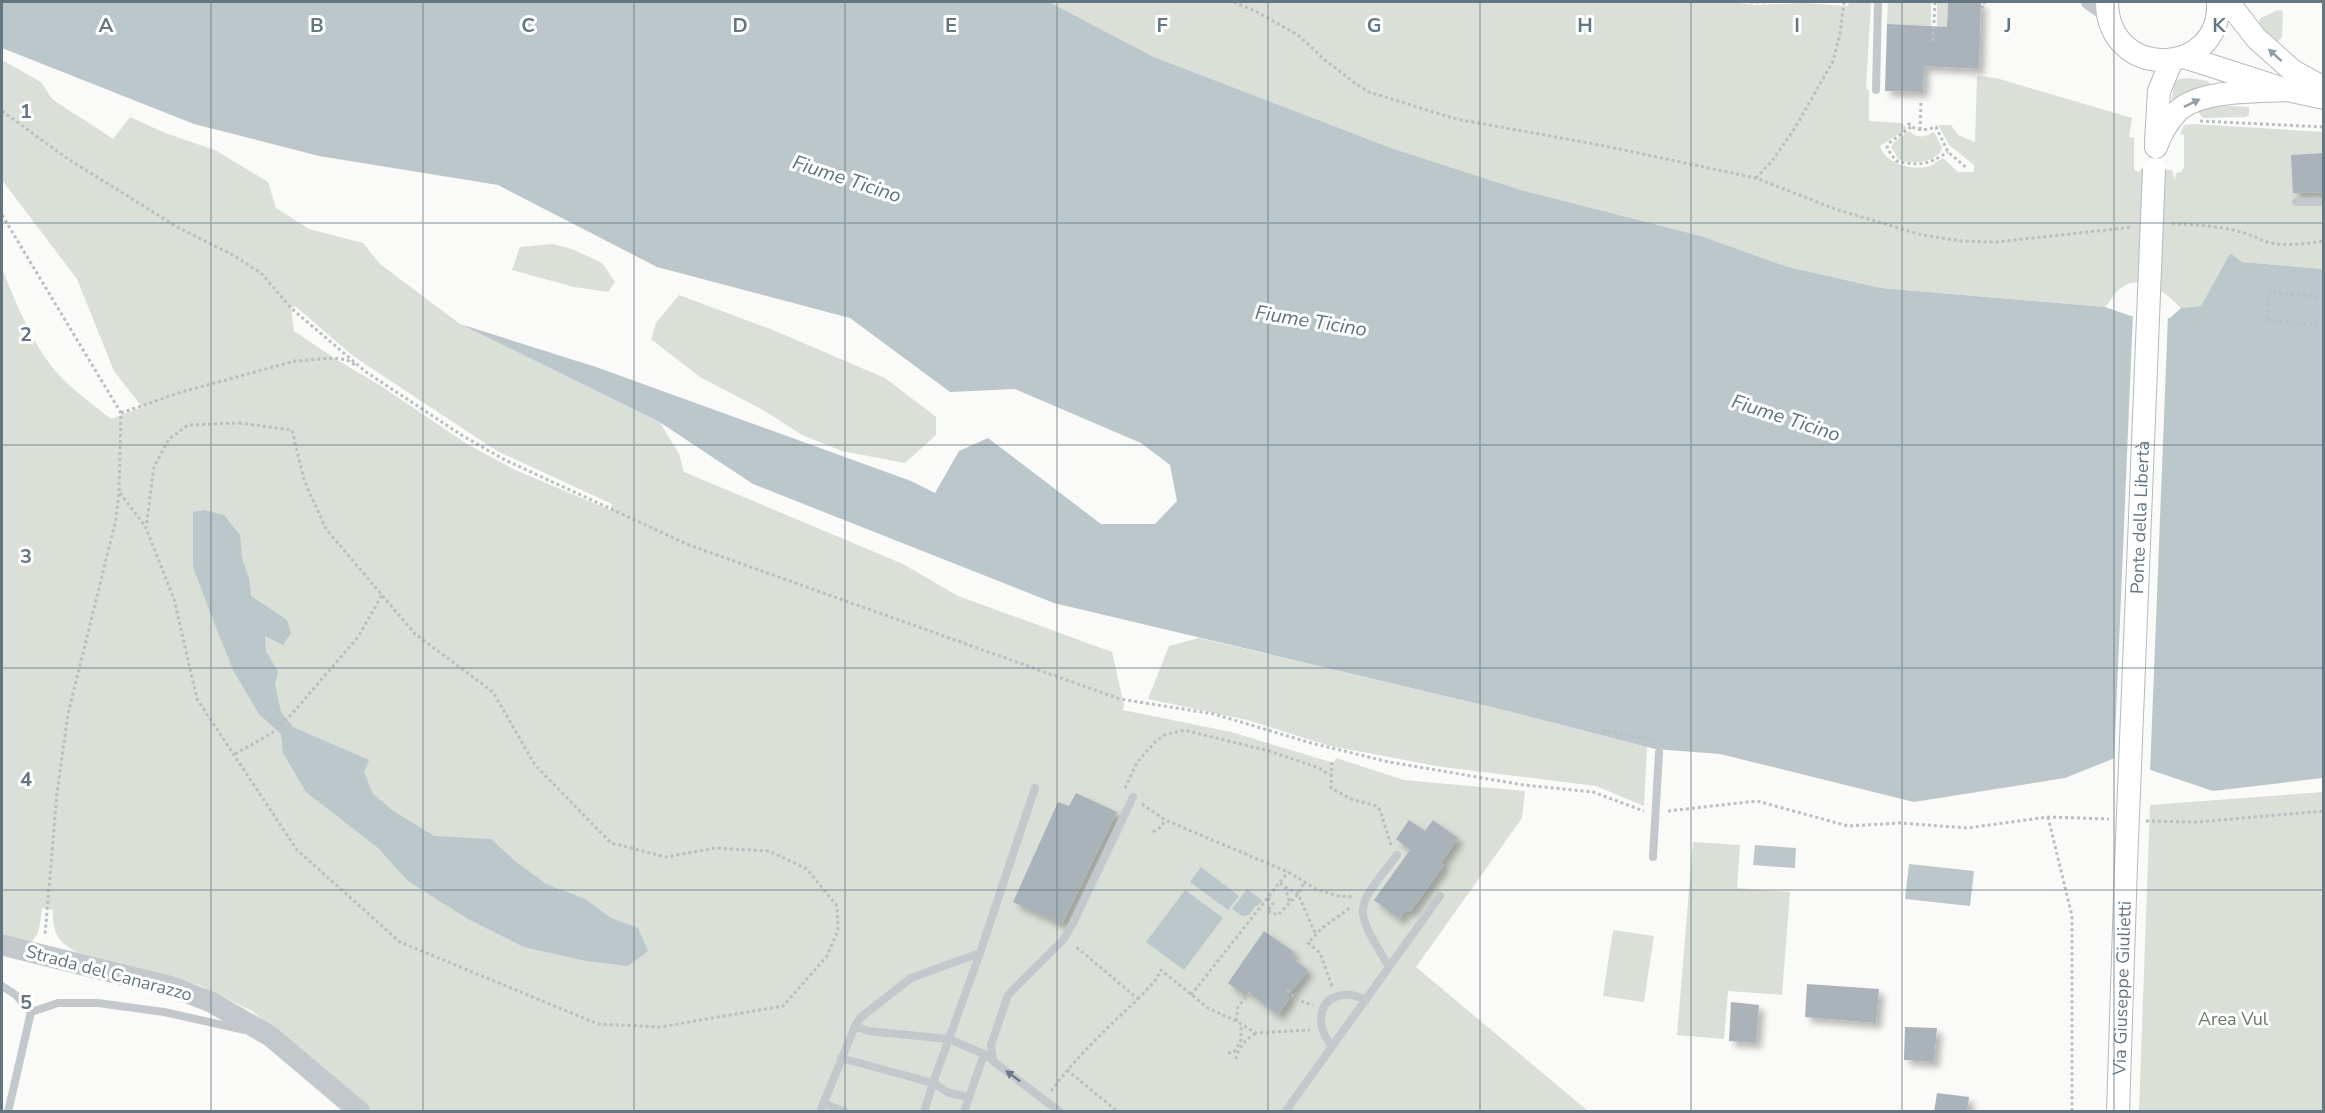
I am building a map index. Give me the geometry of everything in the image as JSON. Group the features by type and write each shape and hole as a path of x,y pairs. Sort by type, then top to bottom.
{"main road":[{"path":"2159,91 2178,58 2204,42 2211,32 2216,20 2218,2"},
{"path":"2228,2 2256,38 2278,58 2293,71 2324,88"},
{"path":"2107,8 2111,27 2121,42 2136,54 2147,59 2178,58 2287,90 2324,98"},
{"path":"2147,59 2159,91"},
{"path":"2155,158 2175,114 2192,102 2223,94 2287,90"},
{"name":"Ponte della Libertà","path":"2126,865 2159,91"},
{"name":"Via Giuseppe Giulietti","path":"2118,1112 2126,865"}],"street":[{"path":"2089,2 2107,8"},
{"name":"Strada del Canarazzo","path":"2,945 172,987 210,1002 270,1036 360,1112"}],"lane":[{"path":"1876,90 1878,2"},
{"path":"2296,202 2324,202"},
{"path":"1653,857 1659,752"},
{"path":"924,1112 1035,788"},
{"path":"993,1060 991,1045 1008,995 1065,937 1133,797"},
{"path":"1389,967 1362,916 1364,899 1397,855"},
{"path":"1285,1112 1440,896"},
{"path":"845,1112 821,1107 855,1026 861,1018 911,978 980,953"},
{"path":"2,986 16,995 31,1011"},
{"path":"1332,1047 1322,1029 1320,1019 1323,1009 1336,996 1345,993 1356,994 1366,999"},
{"path":"31,1011 58,1003 98,1003 164,1011 270,1036"},
{"path":"8,1112 31,1011"},
{"path":"855,1026 867,1031 949,1039 984,1054 1060,1112"},
{"path":"964,1112 984,1054"},
{"path":"841,1058 933,1083 949,1093 969,1097"}],"path":[{"path":"1234,2 1298,35 1356,84 1383,97 1456,119 1600,145 1756,178 1835,209 1887,226 1961,241 1997,242 2033,240 2142,226"},
{"path":"1750,2 1767,2"},
{"path":"1756,178 1772,161 1795,128 1833,62 1840,34 1844,2"},
{"path":"1933,41 1935,2"},
{"path":"1981,7 1984,7 1984,2"},
{"path":"1920,130 1921,102"},
{"path":"2,111 68,159 179,228 233,255 261,273 291,308 366,372"},
{"path":"2200,121 2324,127"},
{"path":"1908,123 1911,127 1920,130 1935,127 1948,152 1968,169"},
{"path":"1911,127 1889,143 1887,148 1896,160 1912,164 1928,164 1948,152"},
{"path":"2,215 121,413 116,519 69,714 57,794 44,955"},
{"path":"2163,225 2190,224 2284,244 2324,241"},
{"path":"2323,325 2266,320 2270,292 2324,297"},
{"path":"121,413 178,393 295,361 333,358 346,360 463,436 505,460 689,545 1120,699 1214,714 1311,743 1389,762 1524,785 1593,792 1650,813 1757,801 1848,826 1900,823 1966,828 2048,817 2110,819"},
{"path":"119,492 146,528 174,599 198,699 297,850 400,942 598,1024 660,1027 783,1006 827,956 838,930 837,906 807,869 769,851 715,848 666,857 611,843 535,765 493,692 415,634 326,530 304,480 292,429 239,423 188,425 169,439 154,467 146,528"},
{"path":"235,754 272,733 291,714 358,637 382,595"},
{"path":"1330,775 1319,768 1269,751 1184,730 1165,735 1156,741 1137,762 1124,789 1165,820 1288,872 1325,893 1364,899"},
{"path":"1602,731 1656,740"},
{"path":"1332,762 1331,788 1351,799 1376,806 1380,810 1397,855"},
{"path":"2142,820 2197,822 2324,811"},
{"path":"2048,817 2072,916 2072,1112"},
{"path":"1153,832 1161,827 1165,820"},
{"path":"1191,995 1288,872"},
{"path":"1268,898 1273,904 1267,911 1273,915 1282,914 1305,881"},
{"path":"1280,883 1298,894 1316,935"},
{"path":"1284,887 1290,903"},
{"path":"1336,996 1320,953 1308,943 1338,916 1364,899"},
{"path":"1065,937 1138,999"},
{"path":"1045,1100 1067,1070 1155,981 1161,970 1208,1008 1236,1021 1256,1034 1322,1029"},
{"path":"1236,1021 1238,1007 1252,990"},
{"path":"1287,990 1297,999 1323,1009"},
{"path":"1228,1053 1237,1050 1241,1024"},
{"path":"1236,1059 1237,1052 1256,1034"},
{"path":"1067,1070 1118,1112"}],"green space":[{"path":"1049,2 1729,2 1757,5 1804,3 1847,6 1850,2 1871,2 1866,89 1869,90 1869,121 1902,123 1907,129 1880,146 1894,162 1916,168 1932,165 1943,158 1958,172 1974,172 1974,165 1949,145 1938,125 1951,125 1958,135 1975,142 1977,76 1996,78 2132,118 2129,137 2134,138 2134,170 2139,172 2142,168 2172,170 2175,181 2176,173 2181,172 2184,167 2184,135 2180,134 2184,125 2323,132 2323,269 2241,262 2230,253 2201,306 2181,308 2153,286 2137,282 2120,289 2105,307 1881,288 1788,267 1701,236 1521,190 1394,149 1154,57"},
{"path":"1888,2 1931,2 1931,28 1887,24"},
{"path":"1937,2 1948,2 1947,35 1937,27"},
{"path":"2278,10 2283,11 2282,37 2277,42 2260,25 2259,19"},
{"path":"2,60 41,82 52,99 113,139 130,117 165,133 215,150 268,182 276,208 309,229 363,243 380,264 460,324 659,421 679,454 684,472 903,564 958,596 1112,652 1124,705 1123,710 1231,732 1334,763 1336,758 1404,780 1525,791 1522,818 1416,967 1588,1111 372,1111 252,1011 199,985 79,953 72,949 61,941 55,931 53,910 42,908 38,931 30,943 2,935 2,268 28,329 62,379 111,419 142,407 114,371 77,279 2,180","holes":["295,306 353,356 497,451 612,504 610,510 513,469 467,444 294,331 291,308"]},
{"path":"2190,78 2208,81 2212,88 2172,104 2173,80"},
{"path":"2212,107 2249,107 2249,115 2203,118 2197,111"},
{"path":"1909,131 1922,136 1934,132 1942,147 1940,153 1921,162 1899,160 1891,147"},
{"path":"553,244 572,249 602,263 615,282 608,292 574,287 512,270 520,247"},
{"path":"679,295 773,330 885,378 936,417 936,435 905,463 842,451 802,435 763,410 700,377 651,339 656,323"},
{"path":"1199,638 1508,711 1647,747 1644,806 1596,786 1442,767 1330,746 1247,720 1148,699 1169,646"},
{"name":"Area Vul","path":"2323,792 2323,1111 2139,1111 2150,805"},
{"path":"1693,842 1740,845 1737,888 1790,892 1782,995 1728,991 1724,1039 1677,1035"},
{"path":"1613,930 1654,936 1644,1002 1603,996"}],"water":[{"name":"Fiume Ticino","path":"2,2 1049,2 1154,57 1394,149 1521,190 1701,236 1788,267 1881,288 2105,307 2131,316 2170,318 2181,308 2201,306 2230,253 2242,262 2323,269 2323,778 2213,791 2115,758 2065,778 1914,802 1720,754 1655,749 1508,711 1054,603 753,484 658,421 460,324 596,367 911,481 935,493 959,451 988,438 1101,524 1155,524 1177,501 1170,465 1141,443 1015,389 950,392 850,318 657,267 498,185 319,156 194,124 2,48"},
{"path":"204,510 224,515 240,535 242,558 249,578 251,596 287,620 291,633 283,645 265,636 266,651 278,672 275,684 281,712 293,727 369,760 364,772 373,794 392,810 434,836 491,839 515,861 546,884 585,899 611,918 638,928 648,951 628,966 586,961 524,947 468,919 408,881 378,848 306,792 283,753 281,734 259,714 234,672 193,567 193,512"},
{"path":"1755,845 1796,848 1795,868 1753,865"},
{"path":"1909,864 1974,871 1970,906 1905,899"},
{"path":"1201,867 1239,896 1228,910 1190,882"},
{"path":"1247,889 1263,901 1249,915 1242,916 1232,909"},
{"path":"1185,890 1223,918 1184,970 1146,942"}],"pier":[{"path":"2133,313 2168,315 2150,773 2114,762"}],"building":[{"path":"1948,2 1981,2 1979,69 1924,66 1923,92 1885,91 1887,24 1947,27"},
{"path":"2324,153 2324,192 2293,193 2291,155"},
{"path":"1076,793 1117,812 1062,924 1013,902 1058,802 1069,806"},
{"path":"1409,820 1425,831 1433,820 1458,838 1441,863 1444,865 1410,912 1406,910 1399,919 1374,900 1410,850 1396,839"},
{"path":"1264,931 1294,952 1291,957 1308,970 1288,996 1290,998 1278,1015 1244,989 1241,993 1228,983"},
{"path":"1807,984 1879,989 1876,1023 1805,1017"},
{"path":"1731,1002 1759,1005 1756,1043 1729,1041"},
{"path":"1905,1027 1937,1028 1934,1062 1904,1060"},
{"path":"1937,1093 1969,1097 1967,1112 1934,1112"}]}
